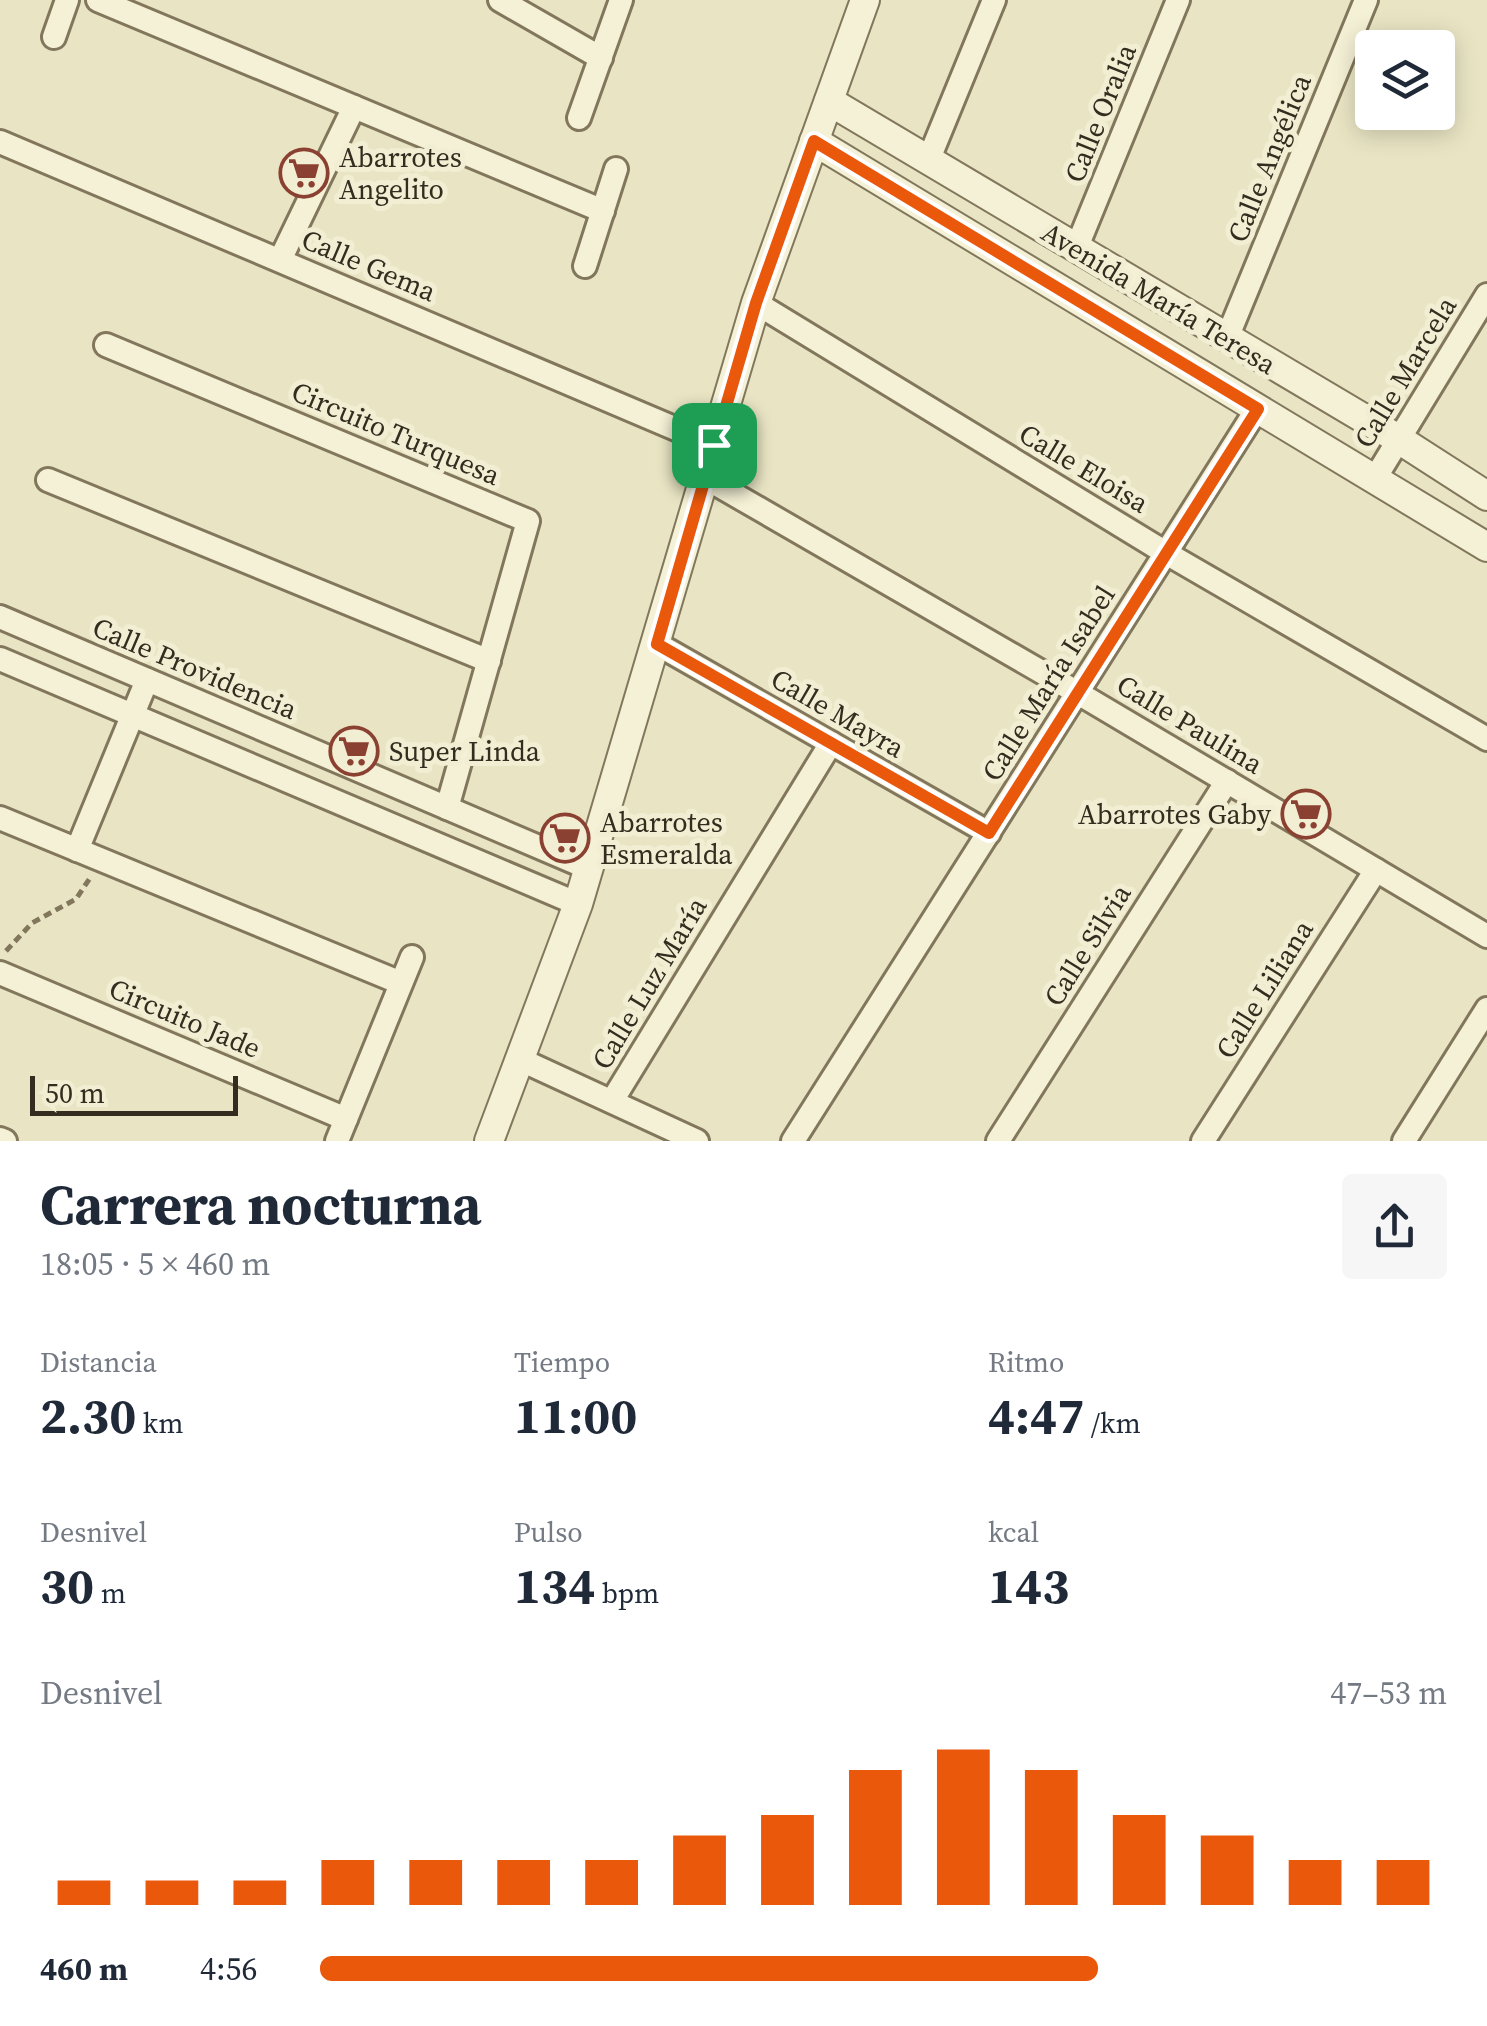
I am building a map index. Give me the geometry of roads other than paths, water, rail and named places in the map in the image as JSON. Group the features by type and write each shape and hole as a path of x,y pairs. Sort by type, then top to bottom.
{"street":[{"path":"54,37 67,0"},
{"path":"98,0 603,212"},
{"path":"500,0 601,58"},
{"path":"580,118 621,0"},
{"path":"489,1141 578,904 756,303 865,0"},
{"path":"928,162 994,0"},
{"name":"Calle Oralia","path":"1076,249 1178,0"},
{"name":"Calle Angélica","path":"1228,338 1366,0"},
{"name":"Avenida María Teresa","path":"829,101 1400,440 1487,496"},
{"path":"280,260 354,107"},
{"name":"Avenida María Teresa","path":"814,141 1487,547"},
{"name":"Calle Gema","path":"0,142 714,445"},
{"path":"585,266 616,169"},
{"name":"Calle Marcela","path":"1374,480 1487,294"},
{"name":"Calle Eloisa","path":"756,303 1166,553 1487,738"},
{"name":"Circuito Turquesa","path":"106,345 528,521 447,808"},
{"name":"Calle María Isabel","path":"794,1141 1258,409"},
{"name":"Calle Paulina","path":"704,478 1078,693 1487,936"},
{"path":"48,480 489,661"},
{"name":"Calle Providencia","path":"0,618 588,868"},
{"name":"Calle Mayra","path":"657,644 989,833"},
{"path":"0,659 578,904"},
{"path":"88,855 147,680"},
{"name":"Calle Luz María","path":"612,1101 831,743"},
{"name":"Calle Silvia","path":"998,1141 1227,781"},
{"path":"0,818 401,983"},
{"name":"Calle Liliana","path":"1202,1141 1376,870"},
{"path":"338,1141 412,957"},
{"name":"Circuito Jade","path":"0,973 346,1119"},
{"path":"1404,1141 1487,1009"},
{"path":"520,1059 697,1141"}],"place":[{"name":"Abarrotes Angelito","path":"304,173"},
{"name":"Super Linda","path":"354,751"},
{"name":"Abarrotes Gaby","path":"1306,814"},
{"name":"Abarrotes Esmeralda","path":"565,838"}]}
